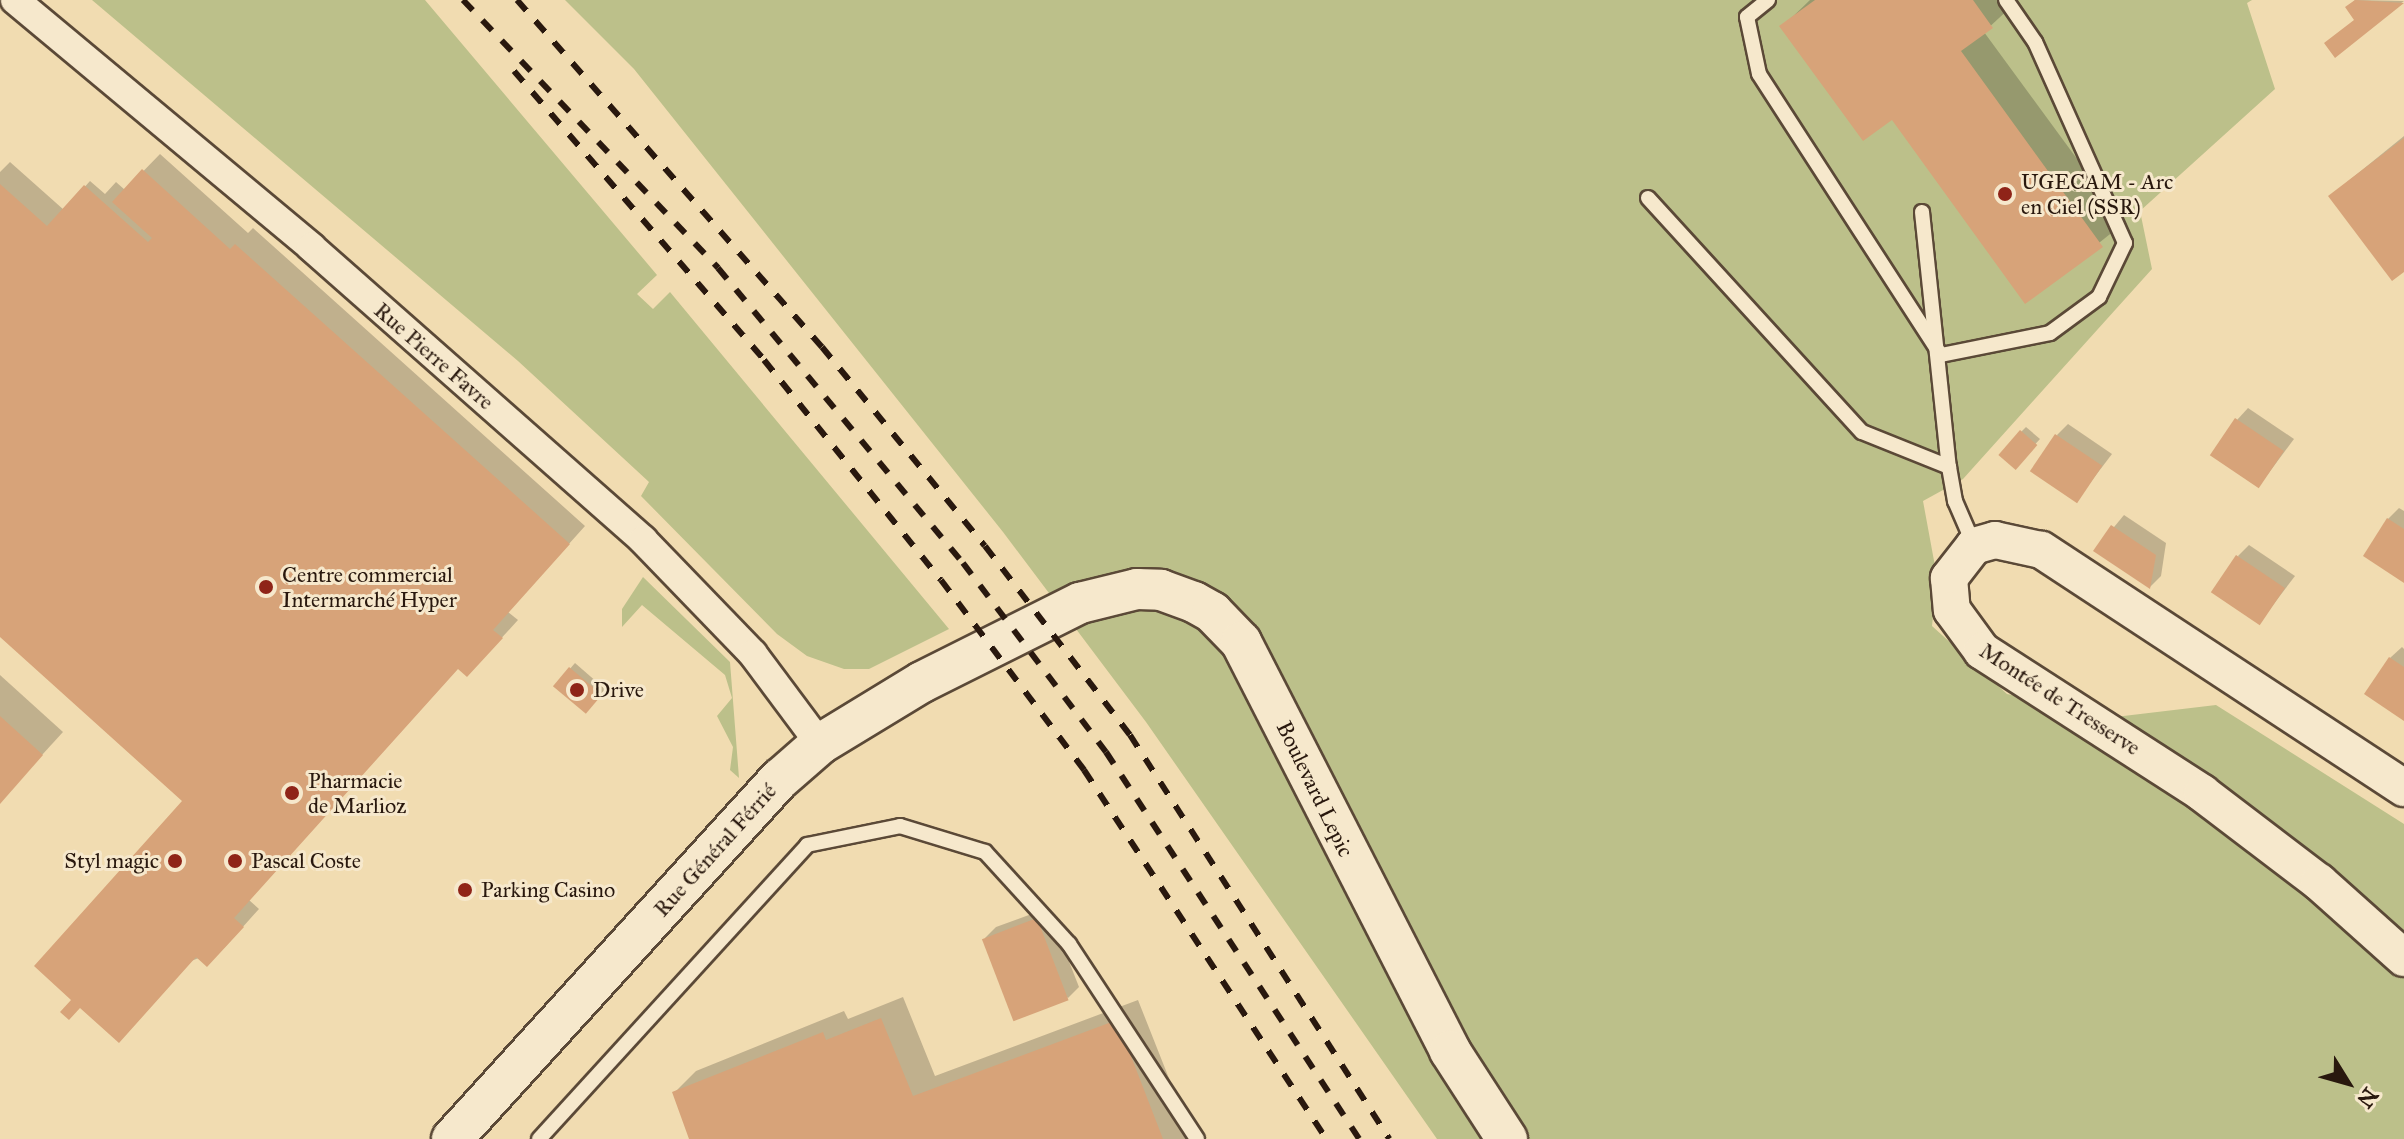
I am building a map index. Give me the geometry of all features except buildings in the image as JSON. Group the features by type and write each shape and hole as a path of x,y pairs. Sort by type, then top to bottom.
{"main road":[{"name":"Boulevard Lepic","path":"1031,627 1107,593 1137,589 1176,595 1227,625 1265,685 1450,1051 1507,1139"},
{"name":"Rue Général Férrié","path":"452,1139 780,779 820,744 922,682 1031,627"}],"street":[{"name":"Rue Pierre Favre","path":"15,0 311,247 643,540 753,654 820,744"},
{"path":"1974,546 1995,540 2041,550 2404,788"},
{"name":"Montée de Tresserve","path":"1974,546 1949,578 1948,595 1964,632 1982,651 2202,793 2319,882 2404,958"}],"lane":[{"path":"1768,0 1747,17 1759,74 1941,355"},
{"path":"1941,355 2050,333 2099,297 2125,243 2035,42 2006,0"},
{"path":"1648,198 1862,432 1949,467"},
{"path":"1922,212 1941,355 1949,467 1955,501 1974,546"},
{"path":"539,1139 807,845 900,826 985,852 1069,944 1197,1139"}],"green space":[{"path":"92,0 425,0 657,275 637,294 653,309 670,292 949,629 869,669 844,669 807,656 777,634 641,496 649,482 518,361"},
{"path":"565,0 2252,0 2247,3 2275,89 2140,211 2152,269 1963,479 1923,501 1937,577 1932,626 2007,694 2115,717 2216,705 2404,824 2404,1139 1437,1139 1146,722 1003,532 634,69"},
{"path":"643,577 730,662 739,778 730,770 733,747 717,716 732,698 725,675 642,605 622,627 622,609"}],"railway":[{"path":"463,0 718,268 963,563 1106,752 1359,1139"},
{"path":"517,0 822,347 985,546 1130,735 1389,1139"},
{"path":"514,71 764,360 941,580 1084,770 1326,1139"}],"place":[{"name":"UGECAM - Arc en Ciel (SSR)","path":"2005,194"},
{"name":"Centre commercial Intermarché Hyper","path":"266,587"},
{"name":"Drive","path":"577,690"},
{"name":"Pharmacie de Marlioz","path":"292,793"},
{"name":"Styl magic","path":"175,861"},
{"name":"Pascal Coste","path":"235,861"},
{"name":"Parking Casino","path":"465,890"}]}
